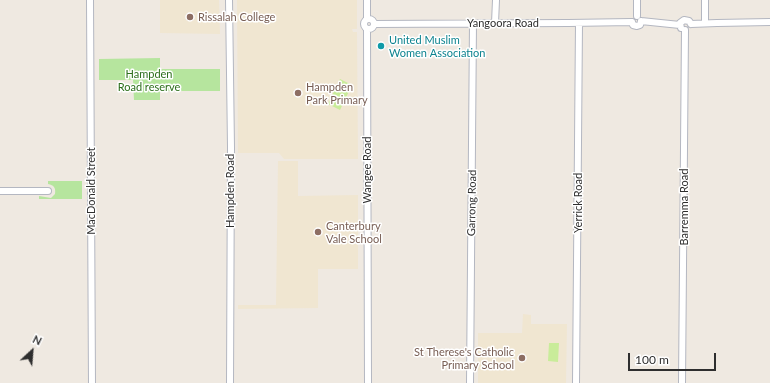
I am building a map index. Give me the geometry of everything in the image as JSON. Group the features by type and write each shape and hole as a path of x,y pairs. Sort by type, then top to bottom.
{"street":[{"name":"MacDonald Street","path":"90,0 92,383"},
{"name":"Hampden Road","path":"229,0 230,383"},
{"path":"367,0 367,18 364,20 363,24 367,29 372,28 374,24 372,19 367,18"},
{"path":"495,23 496,0"},
{"path":"637,0 639,19 680,25 681,28 685,30 690,28 691,24"},
{"path":"705,0 705,24"},
{"name":"Yangoora Road","path":"374,24 632,22 634,26 637,26 641,24 639,19"},
{"path":"680,25 681,21 684,20 688,20 691,24 770,22"},
{"name":"Garrong Road","path":"470,383 473,23"},
{"name":"Yerrick Road","path":"576,383 579,23"},
{"name":"Wangee Road","path":"367,29 368,383"},
{"name":"Barremma Road","path":"682,383 685,30"},
{"path":"0,191 48,191"}],"shaded area":[{"name":"Rissalah College","path":"160,0 219,0 220,34 160,33"},
{"name":"Hampden Park Primary","path":"237,0 357,0 357,29 352,29 353,32 357,32 358,159 284,159 279,153 238,153"},
{"name":"Canterbury Vale School","path":"278,161 298,161 298,196 358,195 358,269 318,269 318,308 238,309 238,305 276,305"},
{"name":"St Therese's Catholic Primary School","path":"523,314 531,315 531,324 567,324 566,383 478,383 478,333 522,333"}],"green space":[{"name":"Hampden Road reserve","path":"160,58 160,69 220,69 220,91 160,91 160,100 134,100 133,80 99,80 99,59"},
{"path":"340,79 352,85 340,110 328,104"},
{"path":"48,181 82,181 82,199 39,199 39,196 51,198 55,194 54,187 48,184"},
{"path":"549,343 559,343 558,362 548,361"}],"place":[{"name":"Rissalah College","path":"190,17"},
{"name":"United Muslim Women Association","path":"381,46"},
{"name":"Hampden Park Primary","path":"298,93"},
{"name":"Canterbury Vale School","path":"318,232"},
{"name":"St Therese's Catholic Primary School","path":"522,358"}]}
